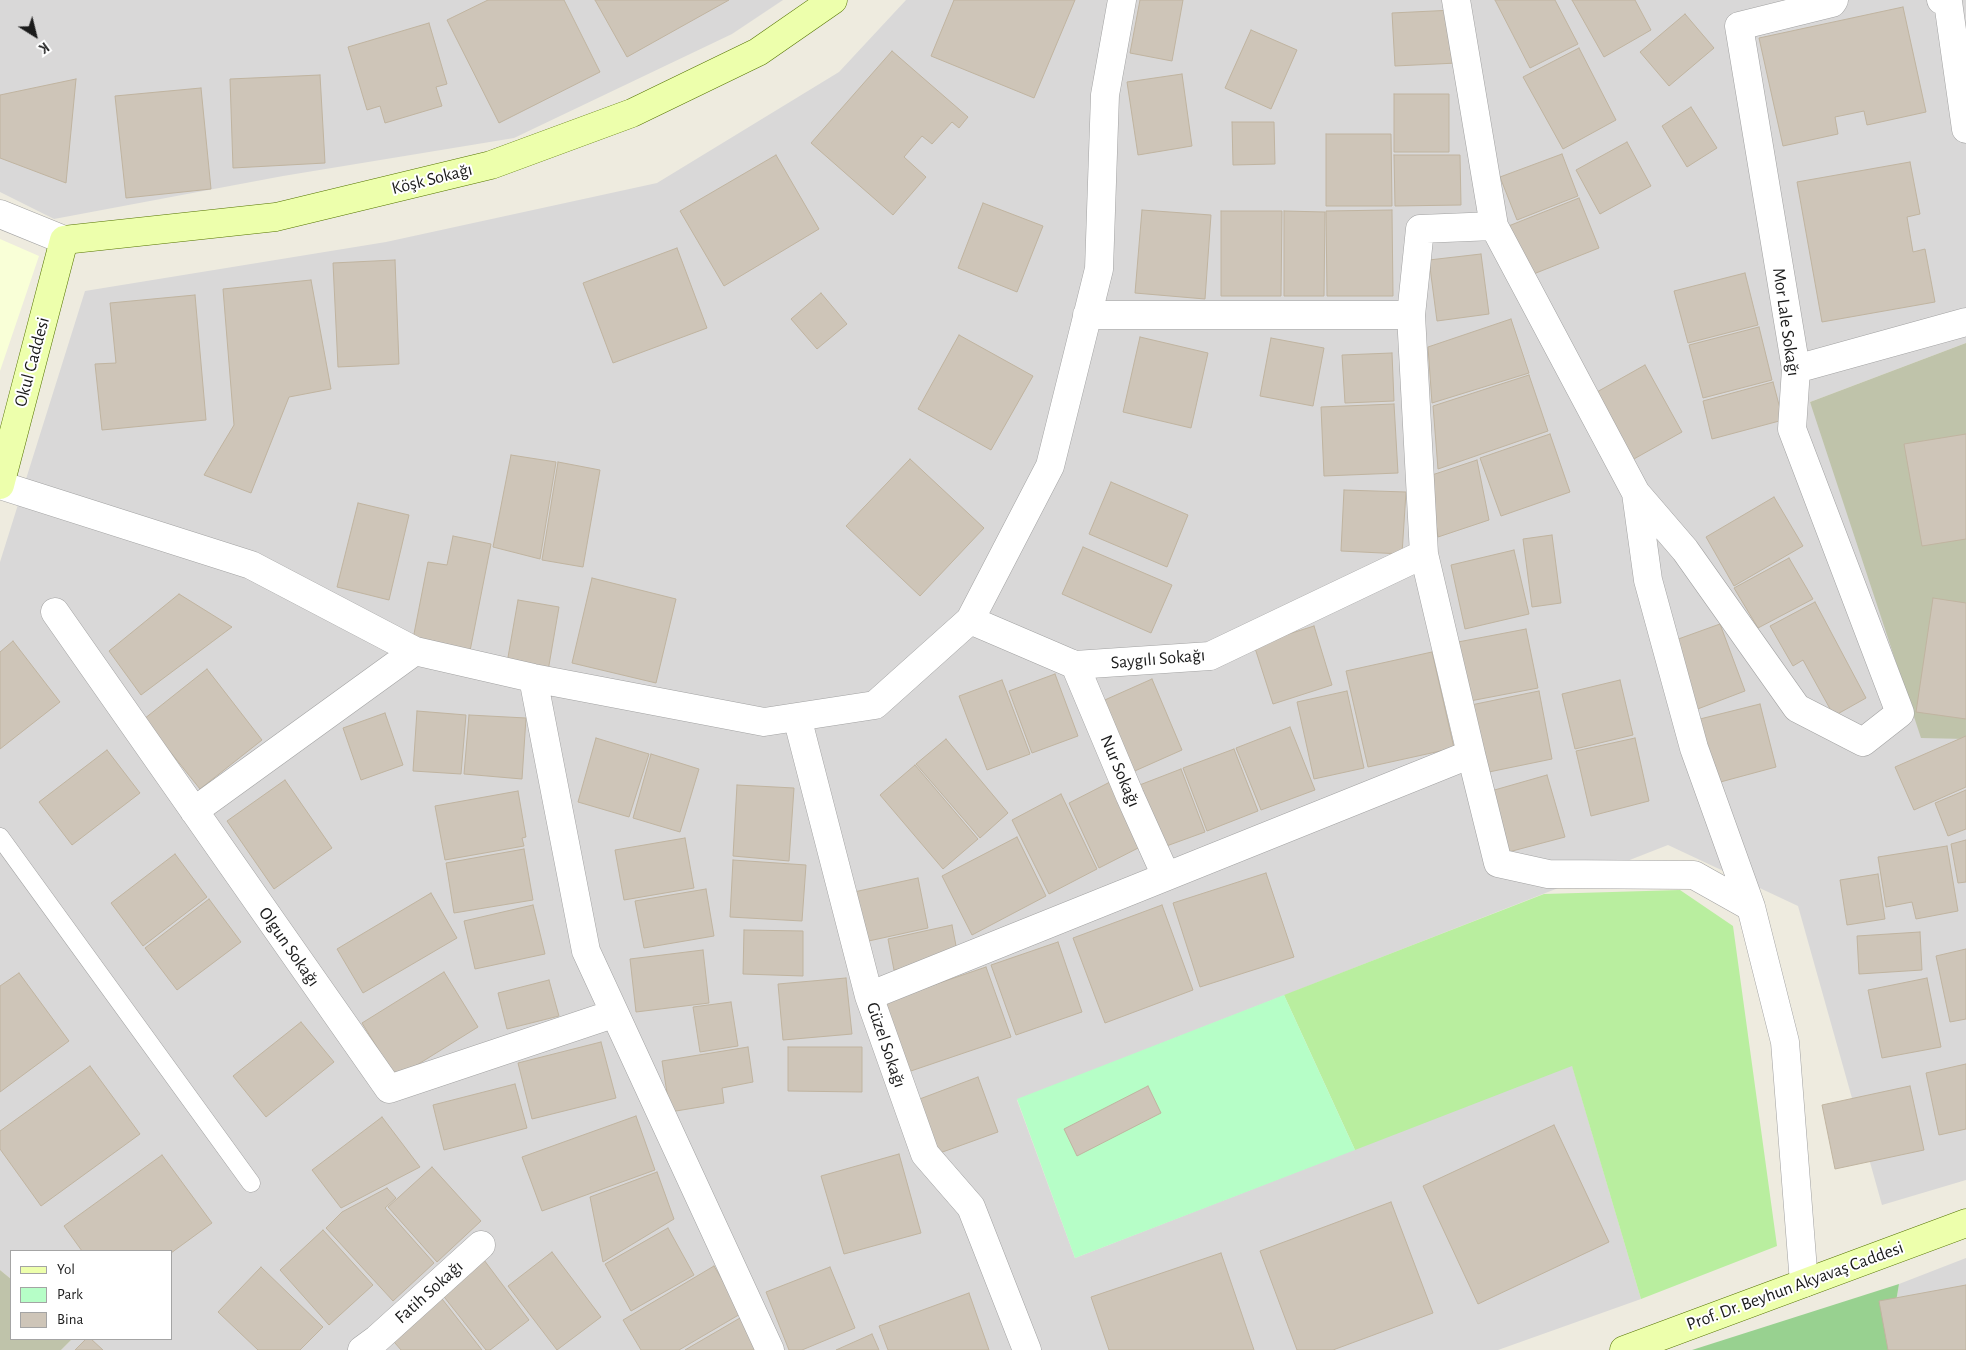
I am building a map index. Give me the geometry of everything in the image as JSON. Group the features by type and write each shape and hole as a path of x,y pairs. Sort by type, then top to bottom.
{"street":[{"name":"Köşk Sokağı","path":"0,214 64,240 276,217 491,165 632,113 758,52 832,0"},
{"path":"0,485 251,565 415,651 533,678 764,722 875,705 970,620 1050,466 1099,268 1105,96 1122,0"},
{"path":"1456,0 1494,226 1636,493 1648,580 1689,729 1751,907 1785,1042 1804,1283"},
{"name":"Mor Lale Sokağı","path":"1636,493 1685,550 1797,708 1863,742 1900,712 1792,429 1796,369 1739,26 1834,0"},
{"path":"1941,0 1948,2 1966,129"},
{"path":"1494,226 1420,229 1411,315 1424,554 1498,863 1548,874 1694,876 1751,907"},
{"name":"Okul Caddesi","path":"0,485 64,240"},
{"path":"1087,315 1411,315"},
{"path":"1796,369 1966,322"},
{"name":"Saygılı Sokağı","path":"970,620 1075,665 1210,656 1424,554"},
{"name":"Olgun Sokağı","path":"55,612 389,1089 613,1014"},
{"path":"194,811 415,651"},
{"name":"Nur Sokağı","path":"1075,665 1166,876"},
{"path":"533,678 586,951 613,1014 770,1350"},
{"name":"Güzel Sokağı","path":"797,717 869,996 925,1154 971,1207 1027,1350"},
{"path":"869,996 1471,754"},
{"name":"Prof. Dr. Beyhun Akyavaş Caddesi","path":"1624,1350 1966,1223"},
{"name":"Fatih Sokağı","path":"376,1346 481,1245"}],"lane":[{"path":"0,837 251,1183"}],"shaded area":[{"path":"0,0 783,0 732,34 514,138 283,176 54,219 0,192"},
{"path":"906,0 1966,0 1966,343 1810,402 1966,739 1966,1180 1882,1205 1798,906 1668,845 1017,1100 1075,1258 1572,1065 1641,1299 1498,1350 61,1350 71,1340 172,1340 172,1250 10,1250 10,1278 0,1270 0,562 85,291 386,242 657,183 839,72"},
{"path":"0,239 39,256 0,371"},
{"path":"1966,343 1966,739 1921,738 1810,402"},
{"path":"1966,1258 1966,1350 1888,1350 1899,1284"},
{"path":"0,1270 10,1278 10,1340 71,1340 61,1350 0,1350"}],"green space":[{"path":"1680,890 1733,926 1777,1246 1641,1299 1572,1066 1355,1150 1284,995 1544,894"},
{"path":"1284,995 1355,1150 1075,1258 1017,1099"},
{"path":"1899,1284 1888,1350 1692,1350"}],"building":[{"path":"488,0 564,0 600,72 499,123 447,20"},
{"path":"595,0 729,0 627,57"},
{"path":"954,0 1075,0 1034,98 931,56"},
{"path":"1140,0 1183,0 1172,61 1130,53"},
{"path":"1495,0 1555,0 1578,44 1530,68"},
{"path":"1572,0 1635,0 1651,30 1604,57"},
{"path":"1903,7 1926,112 1867,125 1864,111 1835,117 1838,134 1783,146 1759,38"},
{"path":"1454,10 1457,63 1395,66 1392,13"},
{"path":"1685,14 1714,48 1669,86 1640,52"},
{"path":"429,23 447,84 436,87 442,106 385,123 380,106 367,110 348,47"},
{"path":"1251,30 1297,50 1271,109 1225,88"},
{"path":"1579,48 1616,120 1563,149 1523,77"},
{"path":"892,51 968,117 959,128 952,122 932,144 922,136 904,157 926,177 893,215 811,143"},
{"path":"1182,74 1192,146 1138,155 1127,82"},
{"path":"320,75 325,163 233,168 230,79"},
{"path":"76,79 66,183 0,158 0,95"},
{"path":"201,88 211,189 126,198 115,96"},
{"path":"1394,94 1449,94 1449,152 1394,152"},
{"path":"1691,107 1717,148 1687,167 1662,126"},
{"path":"1232,122 1274,122 1275,164 1233,165"},
{"path":"1326,134 1391,134 1392,206 1326,206"},
{"path":"1627,142 1651,186 1600,214 1576,170"},
{"path":"1562,154 1578,196 1517,220 1500,177"},
{"path":"776,155 819,229 724,286 680,211"},
{"path":"1394,155 1460,155 1461,205 1395,206"},
{"path":"1910,162 1920,214 1907,217 1913,252 1925,249 1935,302 1822,322 1797,182"},
{"path":"1579,198 1599,248 1526,277 1506,227"},
{"path":"983,203 1043,226 1017,292 958,268"},
{"path":"1142,210 1211,215 1205,299 1135,293"},
{"path":"1392,210 1393,296 1327,296 1326,211"},
{"path":"1221,211 1282,211 1281,296 1221,296"},
{"path":"1284,211 1325,212 1324,296 1284,296"},
{"path":"677,248 707,328 613,363 583,283"},
{"path":"1481,254 1489,314 1437,321 1429,260"},
{"path":"395,260 399,364 338,367 333,263"},
{"path":"1745,273 1758,325 1688,343 1674,291"},
{"path":"311,280 331,389 289,397 251,493 204,475 234,425 223,289"},
{"path":"821,293 847,324 817,349 791,319"},
{"path":"195,295 206,420 102,430 95,364 116,363 110,303"},
{"path":"1511,319 1529,373 1432,403 1428,347"},
{"path":"1759,327 1772,380 1703,398 1689,345"},
{"path":"959,335 1033,376 991,450 918,409"},
{"path":"1140,337 1208,353 1191,428 1123,412"},
{"path":"1271,338 1324,348 1313,406 1260,396"},
{"path":"1392,353 1394,401 1345,403 1342,355"},
{"path":"1645,365 1682,432 1625,464 1588,397"},
{"path":"1529,375 1548,431 1438,469 1433,406"},
{"path":"1773,382 1783,420 1712,439 1703,401"},
{"path":"1394,404 1398,473 1324,476 1321,407"},
{"path":"1550,434 1570,492 1501,516 1480,458"},
{"path":"1966,434 1966,539 1922,546 1904,444"},
{"path":"511,455 556,462 540,559 493,547"},
{"path":"910,459 984,528 920,596 846,526"},
{"path":"1477,460 1489,520 1438,537 1429,476"},
{"path":"558,462 600,470 583,567 542,560"},
{"path":"1111,482 1188,515 1167,567 1089,534"},
{"path":"1344,490 1406,492 1402,554 1341,551"},
{"path":"1774,497 1803,546 1734,586 1706,537"},
{"path":"358,503 409,515 389,600 337,587"},
{"path":"1552,535 1561,603 1532,607 1523,539"},
{"path":"453,536 491,544 470,651 413,639 428,562 447,565"},
{"path":"1083,547 1172,585 1151,633 1062,594"},
{"path":"1514,550 1529,614 1465,629 1451,565"},
{"path":"1789,558 1813,599 1758,628 1734,588"},
{"path":"592,578 676,599 656,683 572,663"},
{"path":"179,594 232,627 141,695 109,651"},
{"path":"1933,598 1966,603 1966,719 1916,712"},
{"path":"518,600 559,607 548,671 507,663"},
{"path":"1815,602 1866,698 1834,716 1803,660 1793,666 1770,626"},
{"path":"1720,624 1745,691 1695,710 1670,642"},
{"path":"1314,626 1332,685 1273,704 1254,645"},
{"path":"1526,629 1538,688 1470,701 1458,642"},
{"path":"13,641 60,702 0,749 0,652"},
{"path":"1432,652 1454,748 1368,767 1346,671"},
{"path":"207,669 262,740 200,789 144,719"},
{"path":"1055,674 1078,736 1032,753 1009,691"},
{"path":"1152,679 1182,750 1128,774 1098,703"},
{"path":"1002,680 1030,754 987,770 959,696"},
{"path":"1620,680 1633,735 1575,749 1562,694"},
{"path":"1347,691 1364,768 1314,779 1297,702"},
{"path":"1539,691 1552,759 1484,773 1471,705"},
{"path":"1760,704 1776,767 1713,784 1696,720"},
{"path":"417,711 466,715 461,774 413,771"},
{"path":"385,713 403,765 361,780 343,728"},
{"path":"469,715 526,718 522,779 464,774"},
{"path":"1290,727 1315,790 1261,810 1236,748"},
{"path":"1966,736 1966,787 1914,810 1895,767"},
{"path":"596,738 649,754 629,817 578,802"},
{"path":"1635,738 1649,801 1591,816 1576,751"},
{"path":"946,739 1008,813 980,838 916,764"},
{"path":"1234,749 1258,811 1207,831 1183,768"},
{"path":"107,750 140,793 72,845 39,802"},
{"path":"651,754 699,769 680,832 633,818"},
{"path":"915,765 978,839 943,869 880,795"},
{"path":"1181,769 1205,832 1161,848 1137,786"},
{"path":"1547,775 1565,837 1501,854 1484,793"},
{"path":"285,780 332,848 274,889 227,821"},
{"path":"1110,782 1144,845 1099,868 1069,803"},
{"path":"737,785 794,788 789,861 733,856"},
{"path":"1966,790 1966,829 1948,836 1935,803"},
{"path":"518,791 526,837 522,838 524,846 445,860 435,806"},
{"path":"1061,794 1097,869 1049,894 1012,820"},
{"path":"1017,837 1046,896 972,935 942,876"},
{"path":"685,838 694,888 624,900 615,850"},
{"path":"1966,840 1966,882 1958,883 1951,844"},
{"path":"1947,846 1958,911 1916,919 1912,902 1886,907 1878,857"},
{"path":"524,849 533,900 454,913 446,863"},
{"path":"175,854 207,897 143,946 111,903"},
{"path":"733,860 806,865 802,921 730,917"},
{"path":"1266,873 1294,957 1200,987 1173,903"},
{"path":"1878,874 1885,919 1847,925 1840,880"},
{"path":"918,878 928,928 864,942 854,892"},
{"path":"706,889 714,936 644,948 635,901"},
{"path":"431,893 457,938 363,993 337,949"},
{"path":"209,899 241,942 177,990 145,948"},
{"path":"533,905 545,954 475,969 464,921"},
{"path":"1162,905 1193,990 1105,1023 1073,938"},
{"path":"952,925 958,956 894,970 888,939"},
{"path":"744,930 803,931 803,976 743,974"},
{"path":"1920,932 1922,970 1859,974 1857,936"},
{"path":"1058,942 1082,1012 1016,1035 991,965"},
{"path":"1966,949 1966,1019 1950,1022 1936,956"},
{"path":"703,950 709,1003 636,1012 630,959"},
{"path":"986,967 1011,1037 905,1073 881,1003"},
{"path":"444,972 478,1027 396,1078 362,1023"},
{"path":"19,973 69,1041 0,1092 0,986"},
{"path":"846,978 852,1034 783,1040 778,984"},
{"path":"1927,978 1941,1047 1882,1058 1868,990"},
{"path":"549,980 559,1016 507,1029 498,993"},
{"path":"731,1002 738,1046 700,1052 693,1007"},
{"path":"301,1022 334,1062 266,1117 233,1076"},
{"path":"601,1042 616,1098 532,1119 518,1063"},
{"path":"748,1047 753,1082 722,1088 724,1103 670,1112 662,1061"},
{"path":"788,1047 862,1047 862,1092 788,1091"},
{"path":"1966,1064 1966,1129 1939,1135 1926,1073"},
{"path":"90,1066 140,1134 41,1206 0,1149 0,1131"},
{"path":"978,1077 998,1132 937,1154 917,1100"},
{"path":"515,1084 527,1128 444,1150 433,1105"},
{"path":"1148,1086 1161,1113 1077,1156 1064,1129"},
{"path":"1910,1086 1924,1150 1835,1169 1822,1105"},
{"path":"636,1116 655,1170 542,1211 522,1157"},
{"path":"382,1117 420,1167 341,1208 312,1170"},
{"path":"1554,1125 1609,1242 1478,1304 1423,1186"},
{"path":"899,1154 921,1233 844,1254 821,1176"},
{"path":"162,1155 212,1223 172,1252 172,1250 81,1250 64,1226"},
{"path":"432,1167 481,1221 437,1262 388,1207"},
{"path":"657,1172 674,1219 603,1262 590,1197"},
{"path":"387,1188 396,1198 385,1208 434,1263 393,1301 326,1228 342,1212"},
{"path":"1391,1202 1433,1313 1333,1350 1297,1350 1260,1251"},
{"path":"668,1228 694,1275 631,1311 605,1264"},
{"path":"323,1230 373,1285 329,1325 280,1270"},
{"path":"552,1252 601,1317 557,1350 508,1286"},
{"path":"1221,1253 1254,1350 1109,1350 1091,1297"},
{"path":"484,1260 529,1320 490,1350 486,1350 441,1293"},
{"path":"714,1266 742,1313 679,1350 641,1350 623,1320"},
{"path":"261,1267 323,1327 300,1350 258,1350 218,1312"},
{"path":"830,1267 855,1328 802,1350 789,1350 766,1292"},
{"path":"1966,1285 1966,1350 1888,1350 1879,1301"},
{"path":"969,1293 989,1350 888,1350 879,1326"},
{"path":"439,1295 482,1350 401,1350 389,1336"},
{"path":"740,1318 759,1350 685,1350"},
{"path":"872,1334 879,1350 836,1350"},
{"path":"85,1340 92,1340 103,1350 75,1350"}]}
